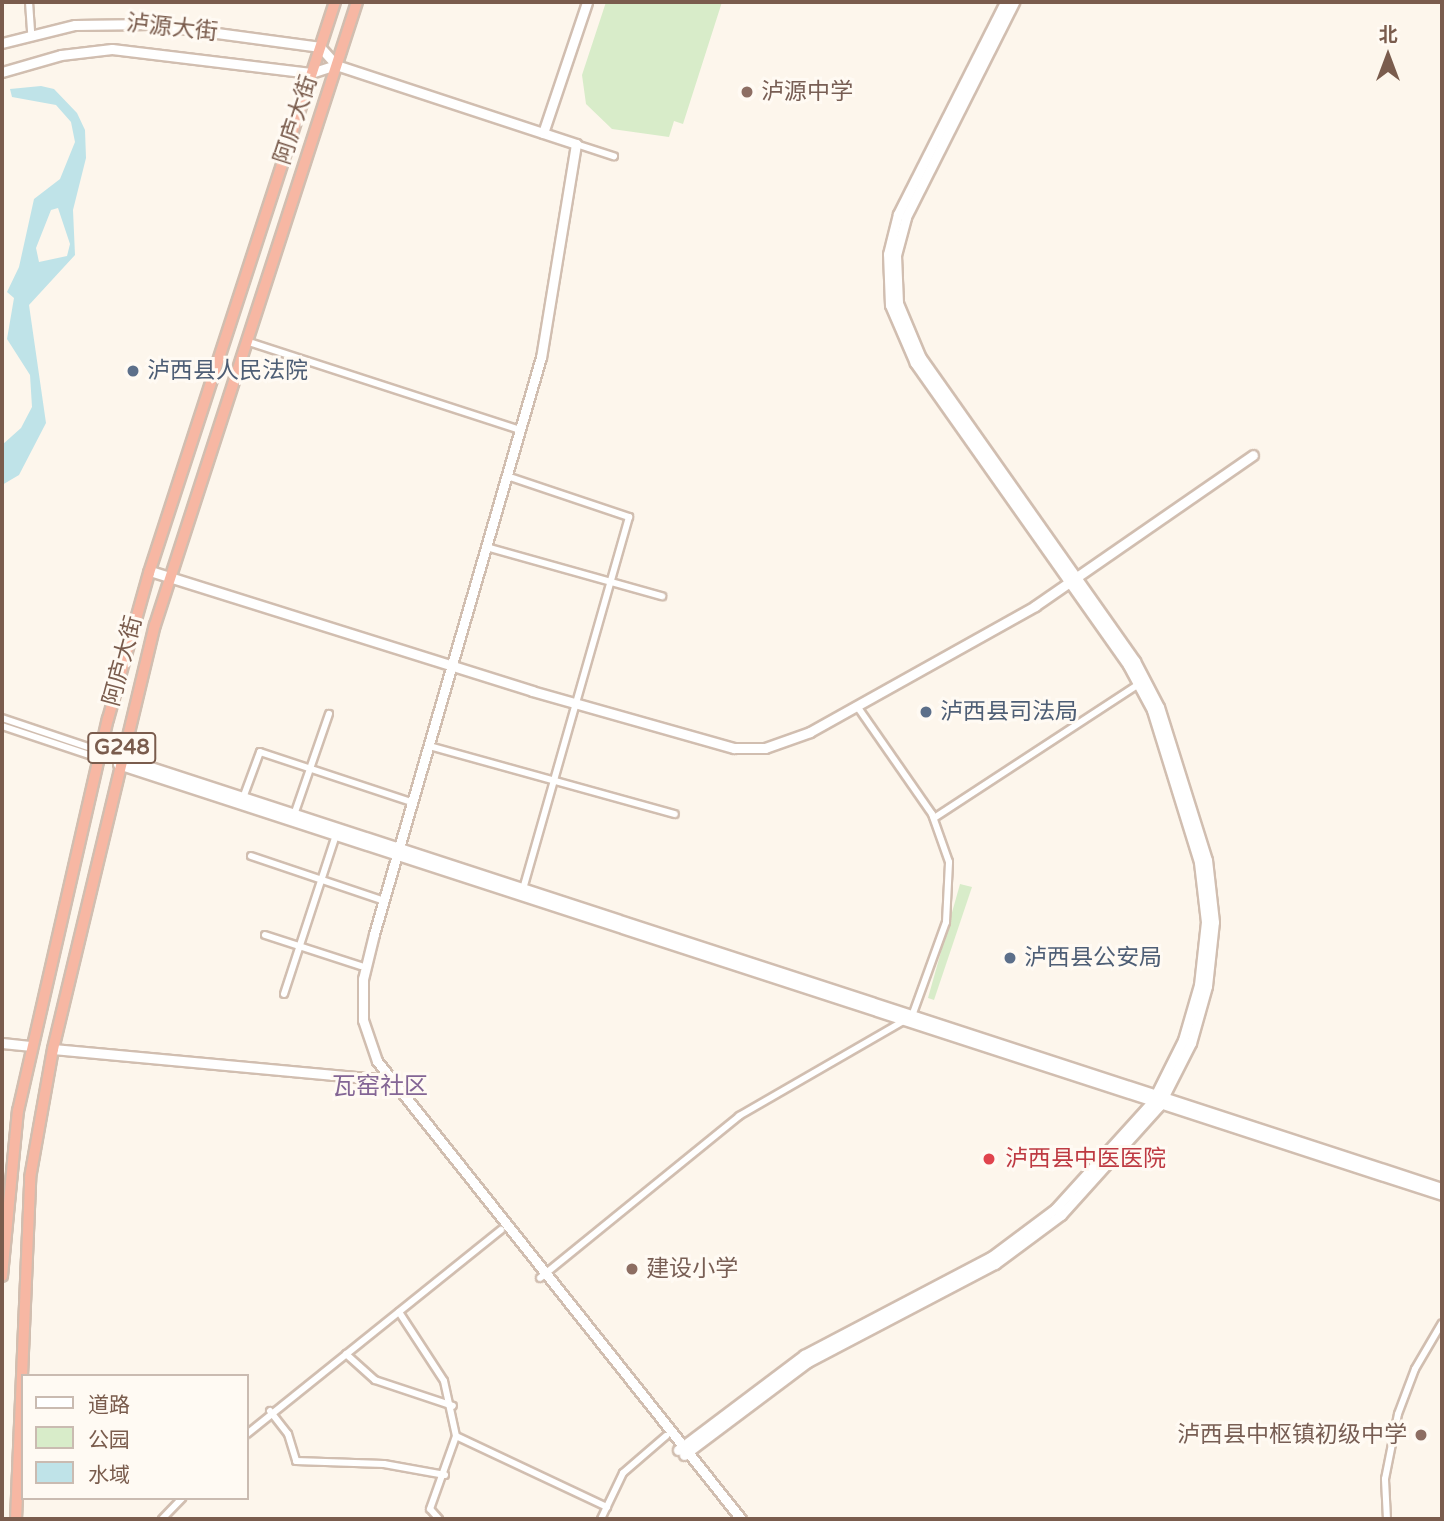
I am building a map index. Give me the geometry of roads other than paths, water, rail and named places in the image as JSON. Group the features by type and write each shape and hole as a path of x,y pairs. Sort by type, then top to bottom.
{"highway":[{"name":"阿庐大街","path":"99,754 150,571 335,2"},
{"name":"阿庐大街","path":"22,1374 30,1178 53,1049 119,761 169,577 357,2"},
{"name":"G248","path":"2,1276 14,1135 99,754"},
{"name":"阿庐大街","path":"16,1519 21,1397"}],"main road":[{"path":"543,134 587,2"},
{"path":"1005,2 903,201 891,241 888,292 915,363 1073,582"},
{"path":"682,1452 804,1355 1014,1242 1084,1182 1158,1100 1193,1012 1206,922 1195,843 1167,747 1142,682 921,358 896,291 896,255 905,217 1014,2"},
{"name":"泸源大街","path":"2,43 31,34 130,22 320,47"},
{"path":"320,47 336,65 573,143 544,316 507,476 408,801 363,979 369,1041 377,1061 541,1277 666,1436 741,1519"},
{"path":"2,72 61,55 121,49 311,73 336,65"},
{"path":"517,429 429,746 379,899 361,966 361,1032 386,1080 501,1230 734,1519"},
{"path":"150,571 449,667 744,749 792,740 857,706 1073,582 1254,455"},
{"path":"119,761 295,815 396,851 1442,1195"},
{"path":"119,761 336,835 523,889 908,1018"},
{"path":"2,1043 32,1046"},
{"path":"53,1049 386,1080"},
{"path":"1158,1100 1442,1188"}],"street":[{"path":"29,2 31,34"},
{"path":"573,143 614,156"},
{"path":"246,341 517,429"},
{"path":"507,476 628,513 577,704 523,889"},
{"path":"486,547 662,596"},
{"path":"934,818 1142,682"},
{"path":"541,1277 738,1116 908,1018 949,903 949,862 934,818 857,706"},
{"path":"295,815 329,714"},
{"path":"2,718 99,754"},
{"path":"2,726 99,754"},
{"path":"429,746 675,814"},
{"path":"243,798 260,752 408,801"},
{"path":"284,994 336,835"},
{"path":"251,856 379,899"},
{"path":"265,935 361,966"},
{"path":"248,1433 270,1411 501,1230"},
{"path":"399,1312 444,1381 453,1406 456,1436 445,1475 430,1510 439,1519"},
{"path":"1387,1519 1385,1479 1398,1414 1415,1369 1442,1323"},
{"path":"346,1354 375,1380 453,1406"},
{"path":"270,1411 288,1434 296,1461 384,1464 445,1475"},
{"path":"456,1436 607,1507"},
{"path":"601,1519 623,1473 666,1436"},
{"path":"162,1519 181,1500"}],"water":[{"path":"41,86 54,89 77,113 85,130 86,158 73,210 75,255 29,305 46,423 19,475 2,485 2,445 21,428 32,407 30,375 7,339 14,298 7,292 19,267 34,199 60,179 75,142 71,122 56,105 12,97 10,89","holes":["58,208 70,244 67,256 39,262 36,248 51,210"]}],"place":[{"name":"泸源中学","path":"747,92"},
{"name":"泸西县人民法院","path":"133,371"},
{"name":"泸西县司法局","path":"926,712"},
{"name":"泸西县公安局","path":"1010,958"},
{"name":"泸西县中医医院","path":"989,1159"},
{"name":"建设小学","path":"632,1269"},
{"name":"泸西县中枢镇初级中学","path":"1421,1435"}],"district":[{"name":"瓦窑社区","path":"380,1087"}]}
